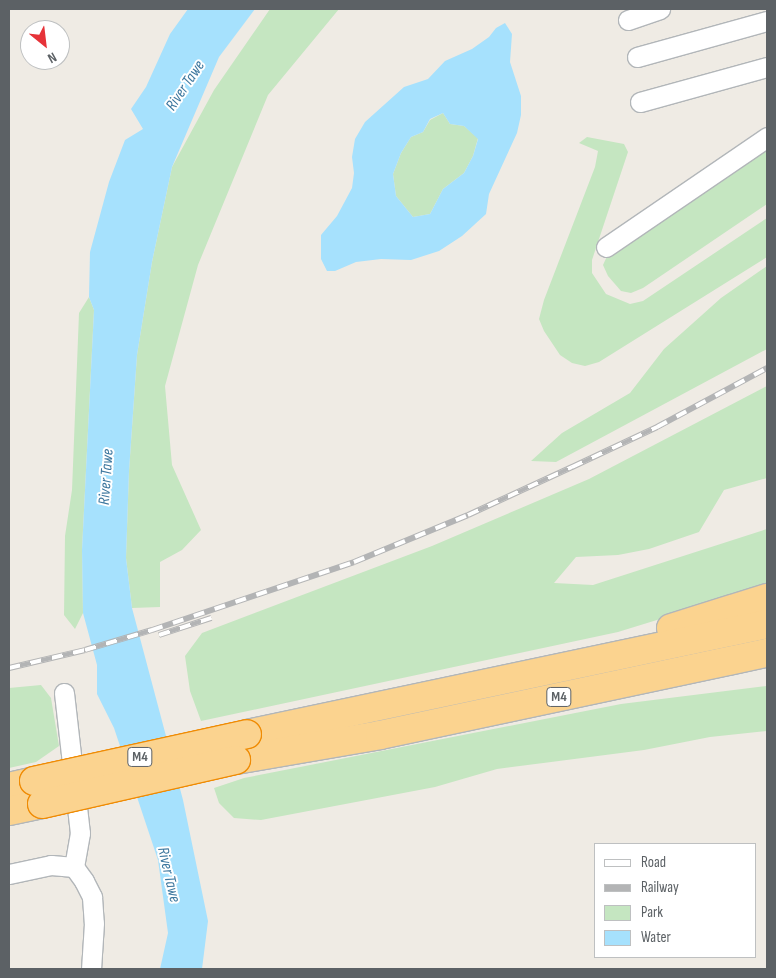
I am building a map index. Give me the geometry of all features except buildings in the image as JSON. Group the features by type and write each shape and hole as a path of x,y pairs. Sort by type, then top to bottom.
{"highway":[{"name":"M4","path":"629,652 662,631 767,598"},
{"name":"M4","path":"9,811 28,790 247,734 767,624"},
{"name":"M4","path":"28,790 236,760 380,735 767,653"},
{"name":"M4","path":"739,659 767,660"}],"street":[{"path":"628,20 660,9"},
{"path":"637,57 767,21"},
{"path":"640,102 767,67"},
{"path":"606,247 767,137"},
{"path":"64,692 80,833 74,867 92,897 94,923 92,969"},
{"path":"9,874 51,865 74,867"}],"green space":[{"path":"270,9 339,9 268,95 198,265 165,386 172,465 201,530 182,550 160,562 160,607 132,608 126,558 129,471 137,355 152,262 172,167 214,90"},
{"path":"443,113 450,124 464,126 478,138 473,156 464,173 443,189 430,214 413,217 396,196 393,174 401,153 411,137 423,132 430,120"},
{"path":"587,137 624,144 628,152 592,260 592,273 606,294 630,304 643,301 767,218 767,257 599,362 585,366 572,363 560,355 544,331 539,319 544,300 595,167 598,151 579,143"},
{"path":"767,145 767,204 643,288 631,293 621,291 608,276 603,265 609,252"},
{"path":"767,266 767,349 556,462 531,461 562,433 630,393 664,349 721,298"},
{"path":"89,297 94,310 82,550 83,613 75,629 64,615 65,536 72,490 79,313"},
{"path":"767,386 767,478 724,490 699,532 649,549 618,555 576,557 554,583 593,585 767,529 767,586 618,632 201,721 190,691 185,656 202,633 432,546 589,479"},
{"path":"41,685 51,698 59,746 36,762 9,768 9,688"},
{"path":"767,686 767,731 710,737 644,750 497,769 435,787 261,820 234,818 219,803 214,788 244,778 621,704"}],"water":[{"name":"River Tawe","path":"188,9 255,9 219,57 172,167 152,262 137,355 129,471 126,558 132,608 183,800 208,921 202,969 160,969 168,933 158,860 114,728 97,694 97,665 83,613 82,550 94,310 89,297 90,252 109,182 125,140 143,129 131,109 146,87 170,34"},
{"path":"505,23 512,34 510,62 521,96 521,115 517,133 489,194 486,214 462,236 439,251 411,260 381,259 356,262 335,271 327,271 321,259 321,235 337,216 352,188 354,173 352,157 355,139 365,122 404,87 428,79 445,61 472,49 489,37 496,28","holes":["443,113 450,124 464,126 478,139 473,156 464,173 443,189 430,214 413,217 396,196 393,174 401,153 411,137 423,132 430,119"]}],"railway":[{"path":"9,668 85,650 152,630 354,562 468,515 572,467 657,427 767,368"},
{"path":"159,635 211,618"}]}
